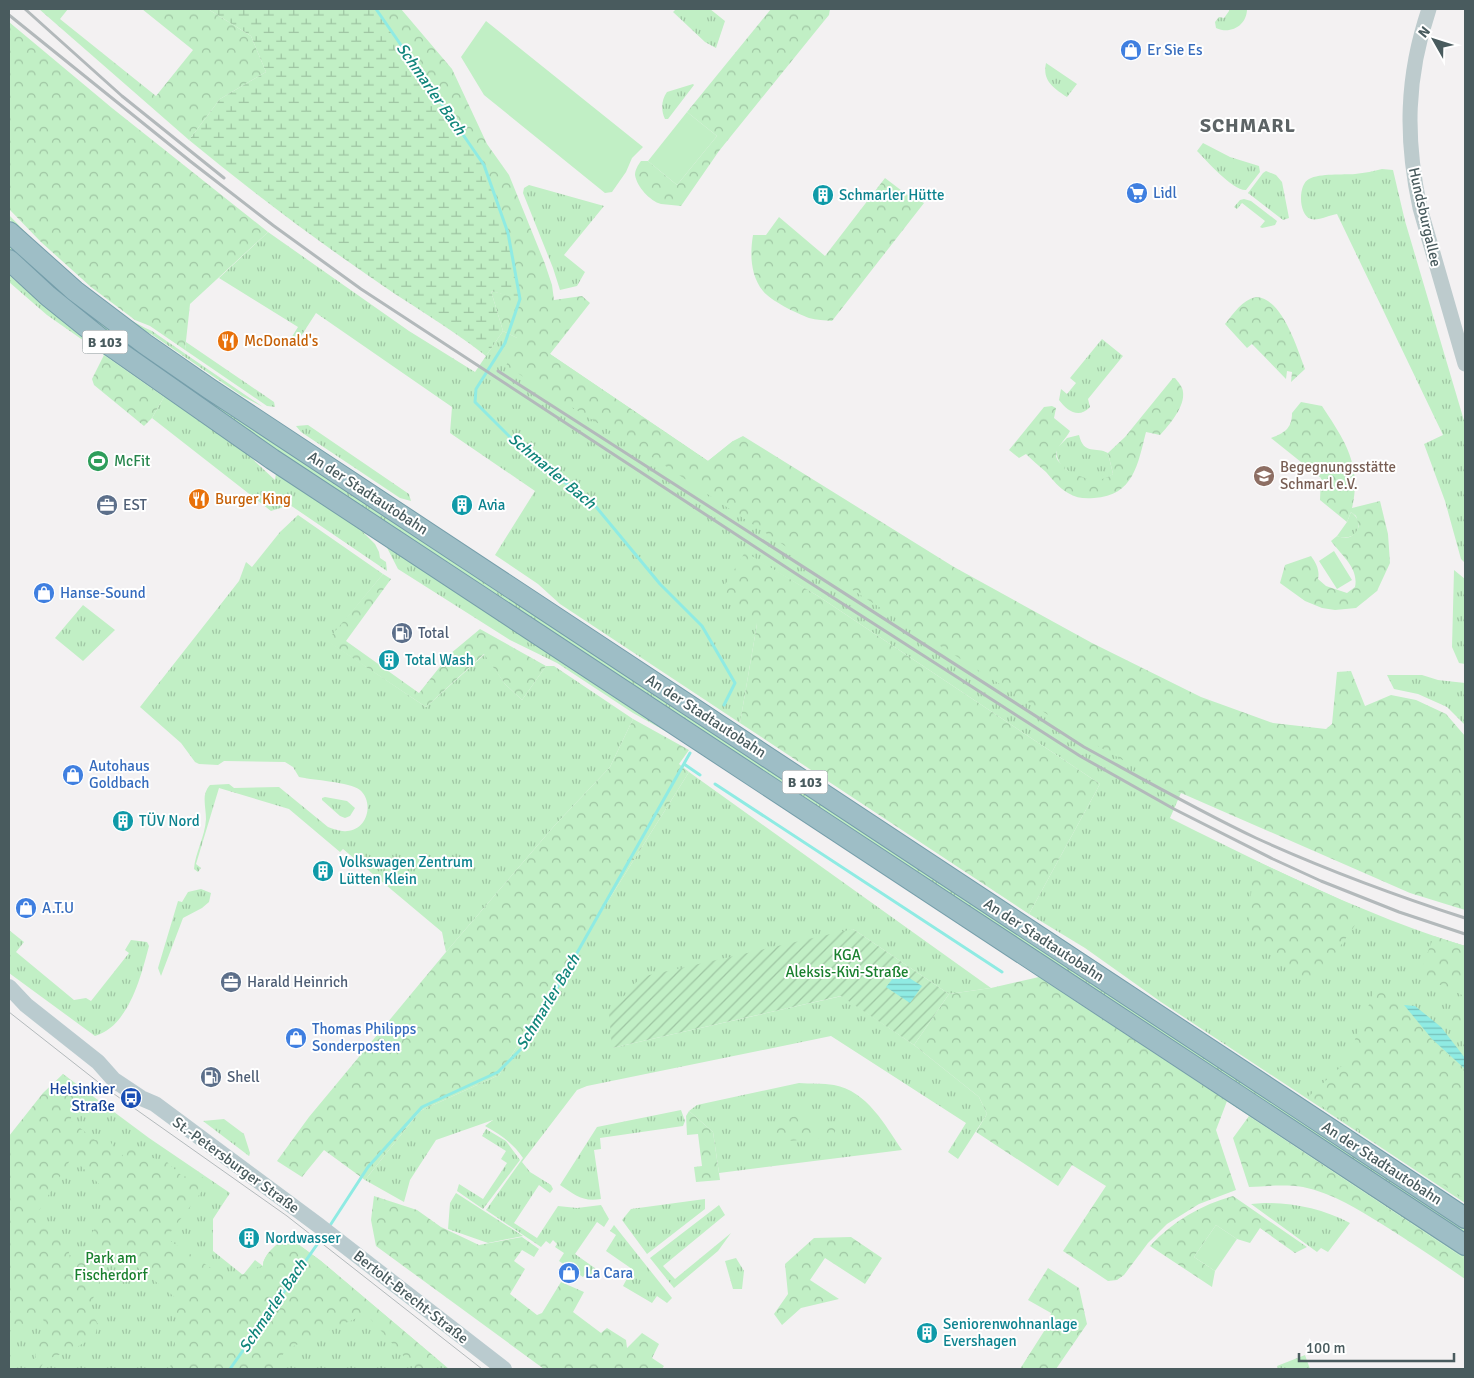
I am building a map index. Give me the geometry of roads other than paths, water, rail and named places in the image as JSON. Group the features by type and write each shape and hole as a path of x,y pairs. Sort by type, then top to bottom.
{"highway":[{"name":"An der Stadtautobahn","path":"9,232 75,291 138,339 210,389 1465,1218"},
{"name":"An der Stadtautobahn","path":"9,260 48,296 105,342 272,459 1465,1245"}],"main road":[{"name":"St.-Petersburger Straße","path":"9,987 26,1005 98,1062 120,1072 146,1092 155,1104 324,1230"},
{"name":"St.-Petersburger Straße","path":"9,997 26,1005"},
{"name":"Bertolt-Brecht-Straße","path":"324,1230 504,1369"}],"street":[{"name":"Hundsburgallee","path":"1429,9 1416,51 1411,81 1409,109 1411,153 1414,181 1420,208 1465,364"}],"water":[{"path":"906,976 922,986 910,1003 886,987 894,977"},
{"path":"1404,1005 1415,1006 1441,1027 1465,1058 1465,1069 1432,1039"}],"waterway":[{"name":"Schmarler Bach","path":"376,9 484,165 508,233 520,299 505,343 476,389 475,402 531,458 592,502 660,584 702,626 735,683 724,705"},
{"name":"Schmarler Bach","path":"329,1227 368,1167 422,1107 498,1072 525,1045 690,753"},
{"path":"684,764 700,775"},
{"path":"715,784 1002,972"},
{"name":"Schmarler Bach","path":"230,1369 323,1236"}],"tram line":[{"path":"9,1012 107,1089 287,1216 482,1369"}],"railway":[{"path":"25,9 122,96 224,178"},
{"path":"9,15 190,161 274,226 361,289 801,577 1080,756 1174,809 1273,859 1321,881 1399,912 1465,934"},
{"path":"498,371 1084,747 1256,838 1359,881 1465,918"}],"place":[{"name":"Er Sie Es","path":"1131,50"},
{"name":"Lidl","path":"1137,193"},
{"name":"Schmarler Hütte","path":"823,195"},
{"name":"McDonald's","path":"228,341"},
{"name":"McFit","path":"98,461"},
{"name":"Begegnungsstätte Schmarl e.V.","path":"1264,476"},
{"name":"Burger King","path":"199,499"},
{"name":"EST","path":"107,505"},
{"name":"Avia","path":"462,505"},
{"name":"Hanse-Sound","path":"44,593"},
{"name":"Total","path":"402,633"},
{"name":"Total Wash","path":"389,660"},
{"name":"Autohaus Goldbach","path":"73,775"},
{"name":"TÜV Nord","path":"123,821"},
{"name":"Volkswagen Zentrum Lütten Klein","path":"323,871"},
{"name":"A.T.U","path":"26,908"},
{"name":"Harald Heinrich","path":"231,982"},
{"name":"Thomas Philipps Sonderposten","path":"296,1038"},
{"name":"Shell","path":"211,1077"},
{"name":"Helsinkier Straße","path":"131,1098"},
{"name":"Nordwasser","path":"249,1238"},
{"name":"La Cara","path":"569,1273"},
{"name":"Seniorenwohnanlage Evershagen","path":"927,1333"}],"district":[{"name":"SCHMARL","path":"1248,125"}],"park label":[{"name":"KGA Aleksis-Kivi-Straße","path":"847,964"},
{"name":"Park am Fischerdorf","path":"111,1266"}]}
